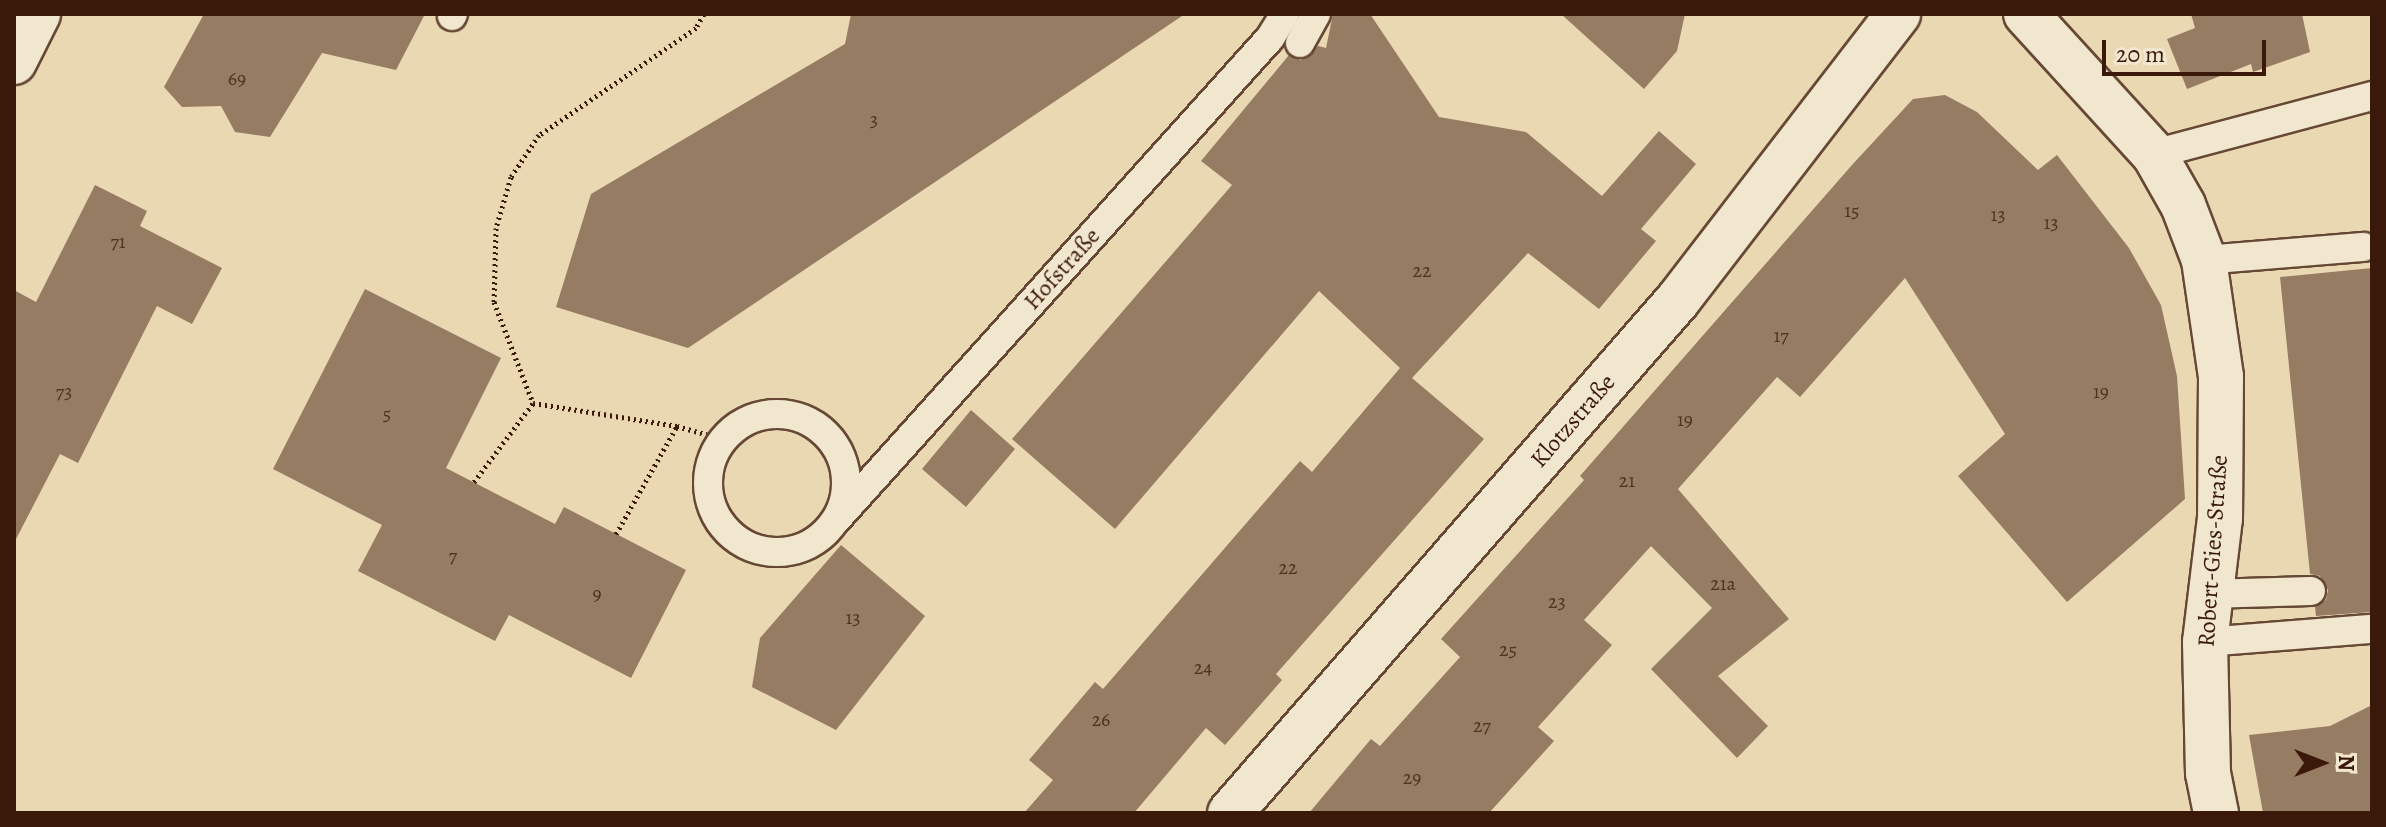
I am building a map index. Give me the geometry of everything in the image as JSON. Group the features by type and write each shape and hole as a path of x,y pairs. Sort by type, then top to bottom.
{"main road":[{"path":"14,62 38,14"},
{"name":"Klotzstraße","path":"1230,813 1678,300 1898,14"},
{"name":"Robert-Gies-Straße","path":"2026,14 2154,154 2183,205 2204,260 2221,377 2220,518 2207,594 2205,642 2208,773 2216,813"}],"lane":[{"name":"Hofstraße","path":"723,439 712,459 711,503 736,539 756,549 800,548 835,521 1270,38 1285,14"},
{"path":"1300,43 1316,14"},
{"path":"2154,154 2372,96"},
{"path":"2204,260 2363,247"},
{"path":"723,439 762,414 785,413 817,427 840,453 846,476 835,521"},
{"path":"2207,594 2311,591"},
{"path":"2205,642 2372,629"}],"path":[{"path":"533,403 494,302 496,228 511,177 539,135 696,28 704,14"},
{"path":"533,403 677,426 723,439"},
{"path":"474,482 533,403"},
{"path":"616,534 677,426"}],"building":[{"path":"204,14 425,14 396,70 322,53 270,137 235,132 221,106 182,107 164,87"},
{"path":"851,14 1185,14 688,348 556,307 591,194 845,44"},
{"path":"1333,14 1370,14 1439,117 1526,132 1602,196 1659,131 1696,164 1641,229 1656,241 1599,309 1528,253 1412,378 1484,439 1276,674 1282,680 1225,745 1206,728 1134,813 1024,813 1053,780 1029,760 1095,682 1103,689 1300,461 1312,472 1400,368 1319,291 1115,529 1012,439 1232,185 1201,161 1289,55 1301,60 1318,46 1326,48"},
{"path":"1561,14 1685,14 1677,51 1644,89"},
{"path":"2191,14 2302,14 2310,52 2253,72 2251,64 2187,89 2167,39 2195,28"},
{"path":"1945,95 1977,112 2038,170 2057,155 2129,248 2161,305 2177,376 2185,499 2067,602 1958,476 2005,434 1905,278 1800,397 1777,377 1678,489 1789,619 1718,676 1768,726 1737,758 1651,669 1712,608 1651,546 1584,620 1612,645 1538,727 1554,741 1489,813 1309,813 1371,739 1380,746 1460,657 1441,639 1584,480 1580,476 1852,165 1913,99"},
{"path":"95,185 147,211 140,226 222,268 192,324 157,306 78,463 60,454 14,543 14,290 36,302"},
{"path":"2372,268 2372,612 2316,616 2315,607 2326,600 2328,590 2320,576 2310,574 2280,277"},
{"path":"365,289 501,358 446,468 555,524 564,507 686,570 631,678 509,615 495,641 358,571 382,525 273,469"},
{"path":"971,410 1015,449 966,507 922,469"},
{"path":"841,545 925,616 836,730 752,687 760,638"},
{"path":"2372,705 2372,813 2263,813 2249,735 2330,726"}]}
